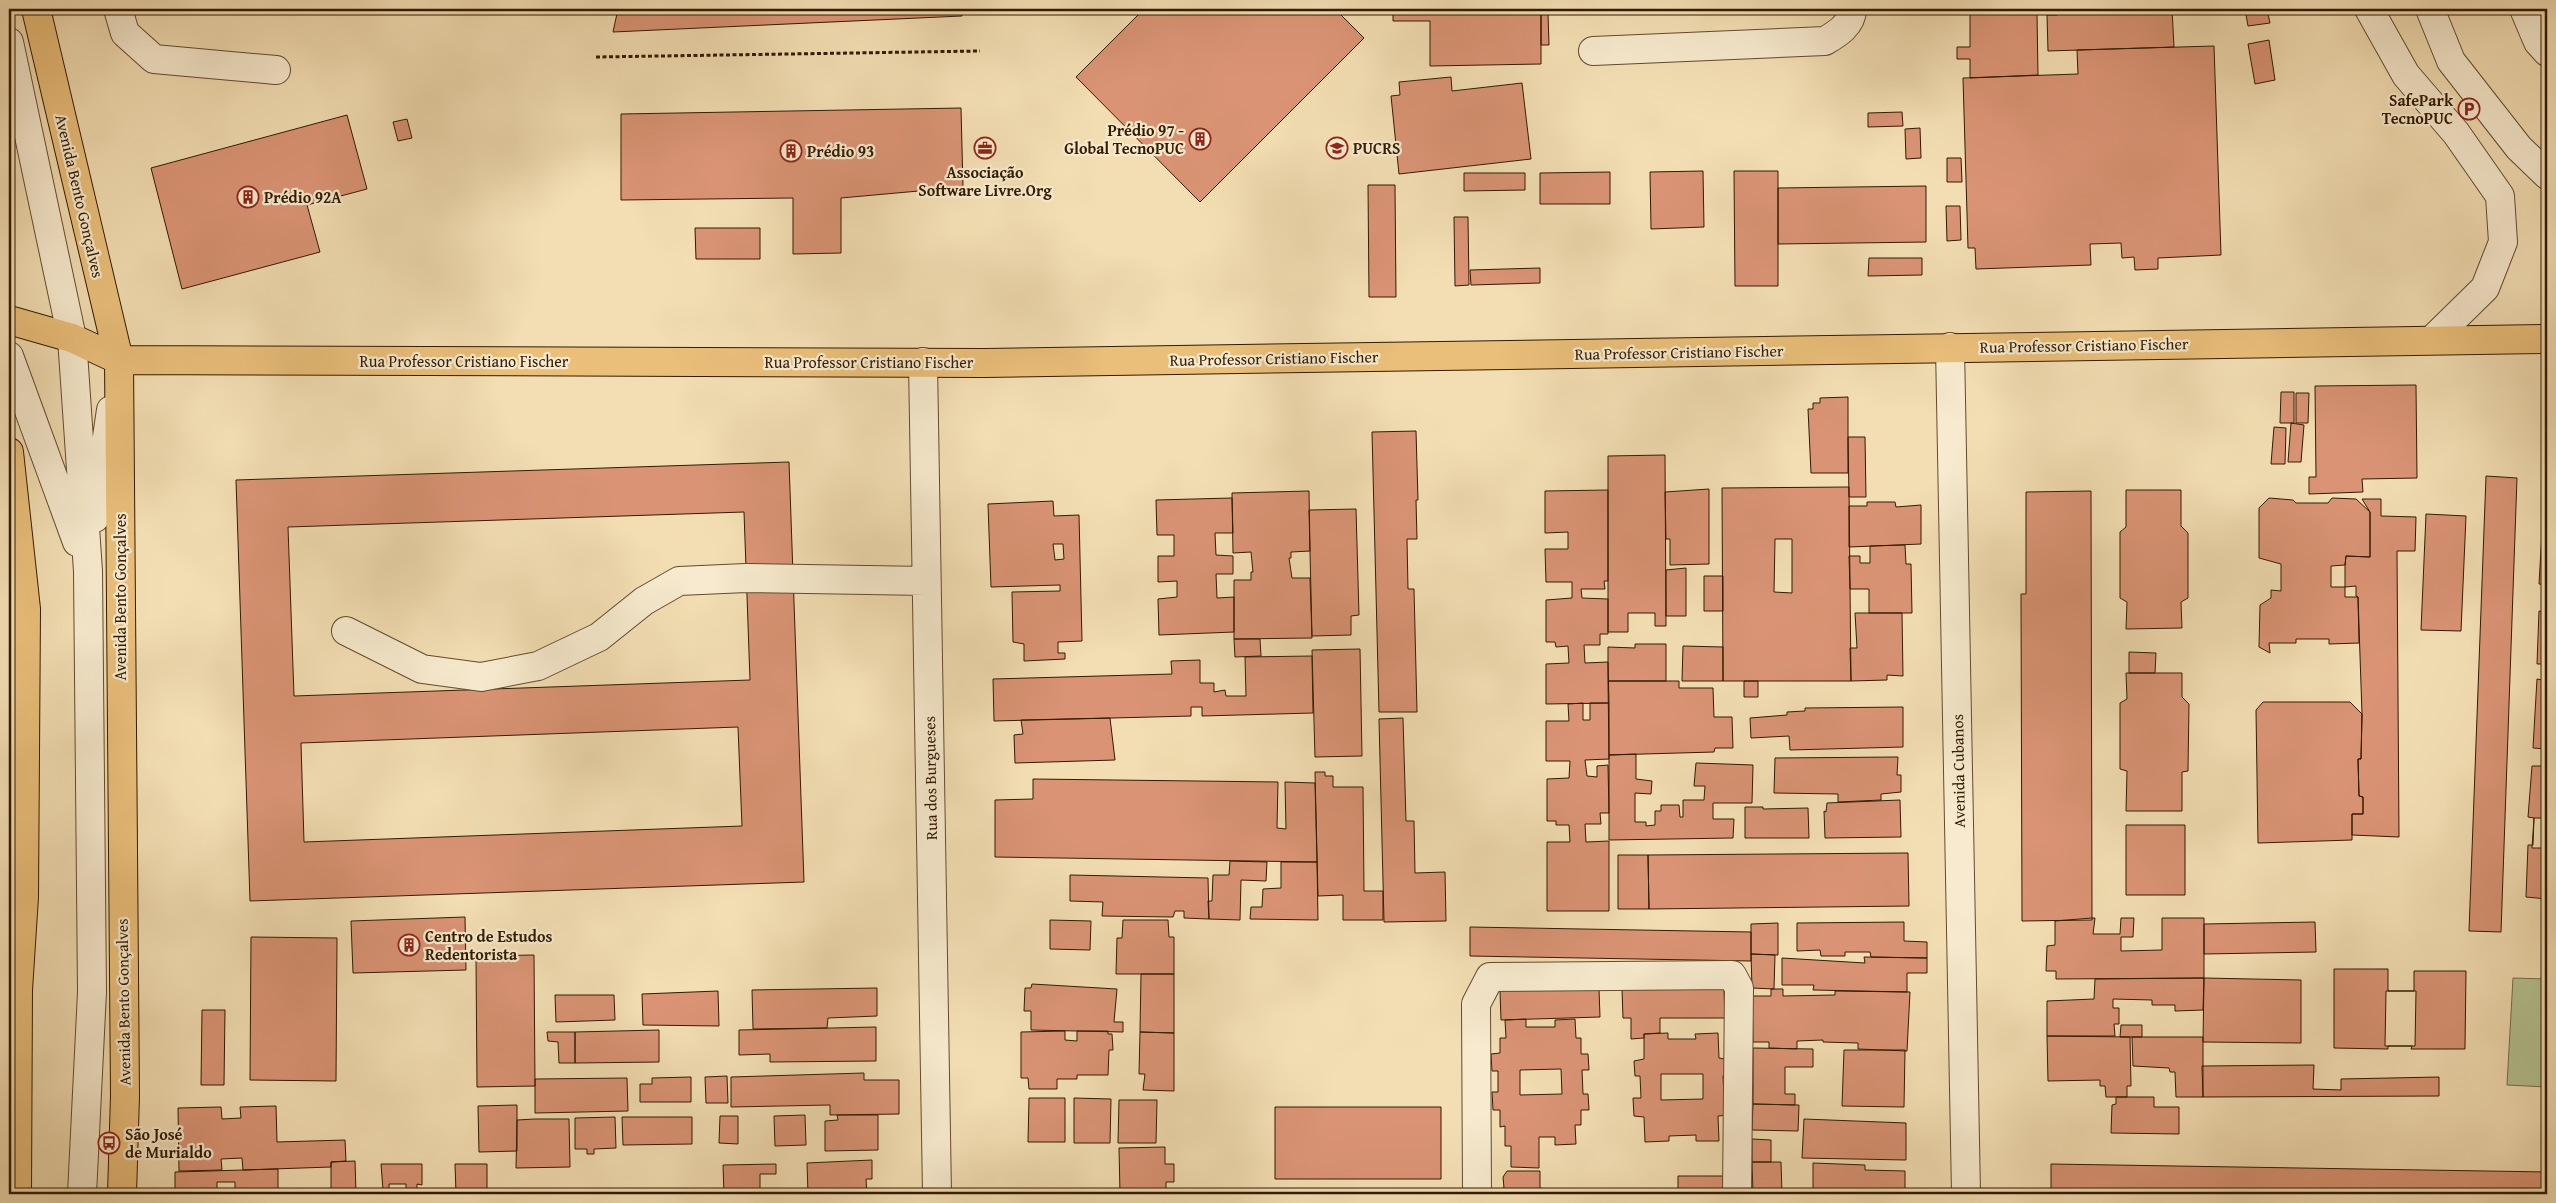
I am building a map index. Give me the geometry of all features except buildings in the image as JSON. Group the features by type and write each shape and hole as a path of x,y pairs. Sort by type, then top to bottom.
{"main road":[{"name":"Avenida Bento Gonçalves","path":"36,9 118,360 125,1096 122,1194"},
{"name":"Rua Professor Cristiano Fischer","path":"9,320 72,338 118,360 923,362 2547,339"},
{"path":"9,452 26,609 17,899 17,1194"}],"street":[{"path":"118,9 125,32 154,59 276,70"},
{"path":"1593,51 1825,41 1842,31 1852,14 1852,9"},
{"path":"2369,9 2406,75 2456,133 2500,196 2502,242 2485,288 2432,340"},
{"path":"2430,9 2451,61 2519,148 2547,175"},
{"path":"2524,9 2538,42 2547,52"},
{"path":"9,42 72,338 88,572 92,992 82,1194"},
{"name":"Avenida Cubanos","path":"1950,347 1966,1194"},
{"path":"9,356 88,572"},
{"path":"88,572 118,360"},
{"name":"Rua dos Burgueses","path":"923,362 936,1194"},
{"path":"346,631 422,670 481,677 538,666 599,637 644,601 679,580 746,578 926,581"},
{"path":"1477,1194 1476,1004 1490,977 1732,974 1739,988 1737,1194"}],"path":[{"path":"596,57 980,51"}],"green space":[{"path":"2513,978 2547,979 2547,1087 2507,1085"}],"place":[{"name":"SafePark TecnoPUC","path":"2469,109"},
{"name":"Prédio 97 - Global TecnoPUC","path":"1200,139"},
{"name":"Associação Software Livre.Org","path":"985,148"},
{"name":"PUCRS","path":"1337,148"},
{"name":"Prédio 93","path":"791,151"},
{"name":"Prédio 92A","path":"248,197"},
{"name":"Centro de Estudos Redentorista","path":"409,945"},
{"name":"São José de Murialdo","path":"109,1143"}]}
